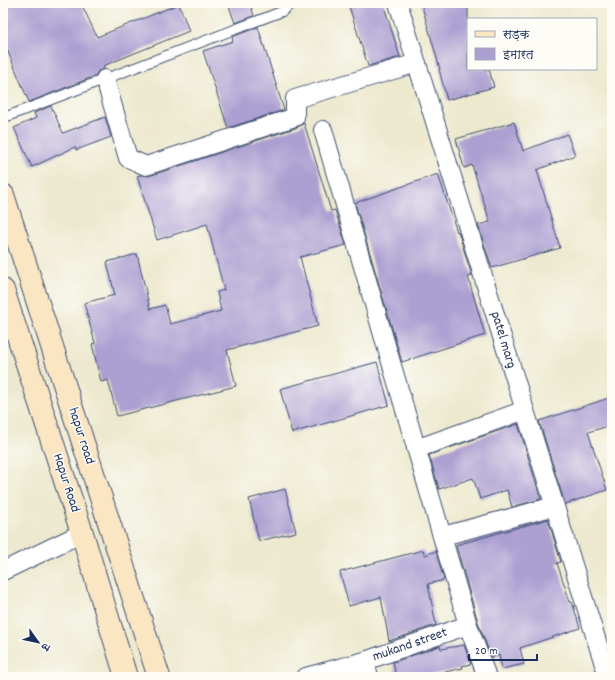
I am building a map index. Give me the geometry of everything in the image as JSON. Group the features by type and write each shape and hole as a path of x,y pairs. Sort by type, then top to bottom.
{"main road":[{"name":"hapur road","path":"3,195 159,677"},
{"name":"Hapur Road","path":"3,290 82,533 126,677"}],"street":[{"name":"patel marg","path":"398,3 608,677"},
{"path":"104,79 128,158 146,166 295,117 295,99 417,63"},
{"path":"323,130 468,625 487,677"},
{"path":"416,449 525,410"},
{"path":"442,536 555,506"},
{"path":"3,572 82,533"},
{"name":"mukand street","path":"306,677 367,669 468,625"}],"lane":[{"path":"3,118 283,11 292,3"}],"building":[{"path":"3,3 81,3 97,37 179,4 189,31 103,66 104,69 98,71 95,76 29,102 3,40"},
{"path":"228,3 250,3 254,16 235,23"},
{"path":"348,3 383,3 400,57 368,66"},
{"path":"421,3 468,3 467,70 489,70 494,87 447,100 440,69"},
{"path":"258,27 284,110 228,128 203,51 233,41 232,37"},
{"path":"51,106 63,133 105,117 111,137 76,150 75,147 32,167 14,128 36,118 34,113"},
{"path":"514,122 523,151 567,134 575,155 537,170 560,248 492,268 478,225 490,222 472,165 464,168 456,139"},
{"path":"304,123 331,211 335,210 346,245 300,257 318,326 227,350 236,386 117,416 108,380 101,382 92,344 95,343 84,303 115,295 107,262 137,254 150,309 165,305 170,324 221,311 217,292 224,290 207,224 157,240 137,176 149,176 298,127"},
{"path":"438,174 472,276 468,277 485,335 402,362 355,203"},
{"path":"377,362 389,405 292,433 280,389"},
{"path":"612,397 612,425 588,432 607,490 565,504 539,421"},
{"path":"518,424 541,499 512,507 507,490 480,499 473,478 439,489 429,455"},
{"path":"285,489 296,532 259,541 249,499"},
{"path":"548,519 561,562 557,563 580,628 520,648 524,664 502,669 499,655 491,657 478,622 456,545"},
{"path":"423,550 425,555 436,551 444,580 428,584 436,625 389,641 381,597 349,606 340,572"},
{"path":"464,645 471,664 462,666 463,668 422,677 396,677 393,662 440,646 441,649"}]}
